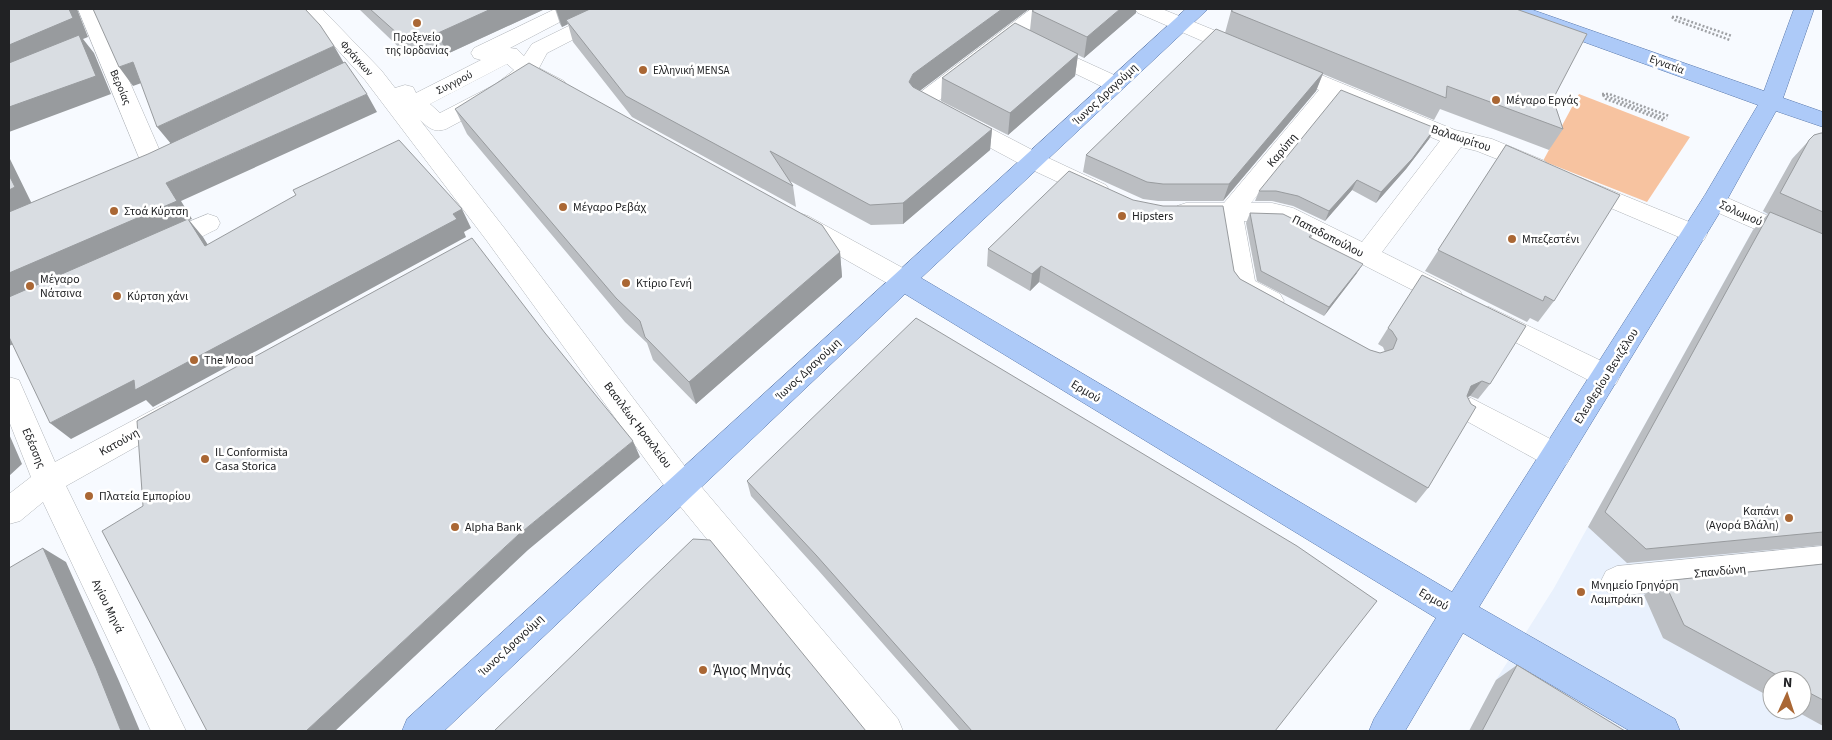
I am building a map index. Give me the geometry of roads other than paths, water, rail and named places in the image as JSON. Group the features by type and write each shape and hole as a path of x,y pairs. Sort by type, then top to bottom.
{"main road":[{"name":"Εγνατία","path":"1511,9 1823,120"},
{"name":"Ελευθερίου Βενιζέλου","path":"1386,731 1458,612 1695,234 1771,101 1804,9"},
{"name":"Ίωνος Δραγούμη","path":"419,731 903,280 1190,17"},
{"name":"Ερμού","path":"903,280 1458,612 1663,731"}],"street":[{"name":"Βεροίας","path":"88,9 91,44 154,165"},
{"name":"Φράγκων","path":"311,9 356,70 407,107"},
{"path":"570,9 404,92 407,107 438,124 504,89 527,70 539,49 618,9"},
{"path":"1044,9 922,102 1034,161 1122,202"},
{"name":"Βαλαωρίτου","path":"1145,9 1190,17 1333,87 1455,138 1494,148 1695,234"},
{"path":"1011,34 1115,84"},
{"name":"Συγγρού","path":"407,107 508,54 527,70"},
{"path":"527,70 579,99"},
{"name":"Καρύπη","path":"1230,212 1333,87"},
{"name":"Βασιλέως Ηρακλείου","path":"407,107 487,239 682,486 886,731"},
{"path":"1366,256 1455,138"},
{"name":"Σολωμού","path":"1714,201 1823,250"},
{"name":"Παπαδοπούλου","path":"1167,212 1272,212 1284,214 1606,376"},
{"path":"1230,212 1243,287 1294,314"},
{"name":"Ερμού","path":"784,213 903,280"},
{"path":"145,251 208,222"},
{"name":"Εδέσσης","path":"9,388 48,481"},
{"name":"Κατούνη","path":"9,511 48,481 189,403"},
{"path":"1471,410 1556,456"},
{"name":"Αγίου Μηνά","path":"48,481 169,731"},
{"name":"Σπανδώνη","path":"1617,581 1823,560"}],"place":[{"name":"Προξενείο της Ιορδανίας","path":"417,23"},
{"name":"Ελληνική MENSA","path":"643,70"},
{"name":"Μέγαρο Εργάς","path":"1496,100"},
{"name":"Μέγαρο Ρεβάχ","path":"563,207"},
{"name":"Στοά Κύρτση","path":"114,211"},
{"name":"Hipsters","path":"1122,216"},
{"name":"Μπεζεστένι","path":"1512,239"},
{"name":"Κτίριο Γενή","path":"626,283"},
{"name":"Μέγαρο Νάτσινα","path":"30,286"},
{"name":"Κύρτση χάνι","path":"117,296"},
{"name":"The Mood","path":"194,360"},
{"name":"IL Conformista Casa Storica","path":"205,459"},
{"name":"Πλατεία Εμπορίου","path":"89,496"},
{"name":"Καπάνι (Αγορά Βλάλη)","path":"1789,518"},
{"name":"Alpha Bank","path":"455,527"},
{"name":"Μνημείο Γρηγόρη Λαμπράκη","path":"1581,592"},
{"name":"Άγιος Μηνάς","path":"703,670"}]}
